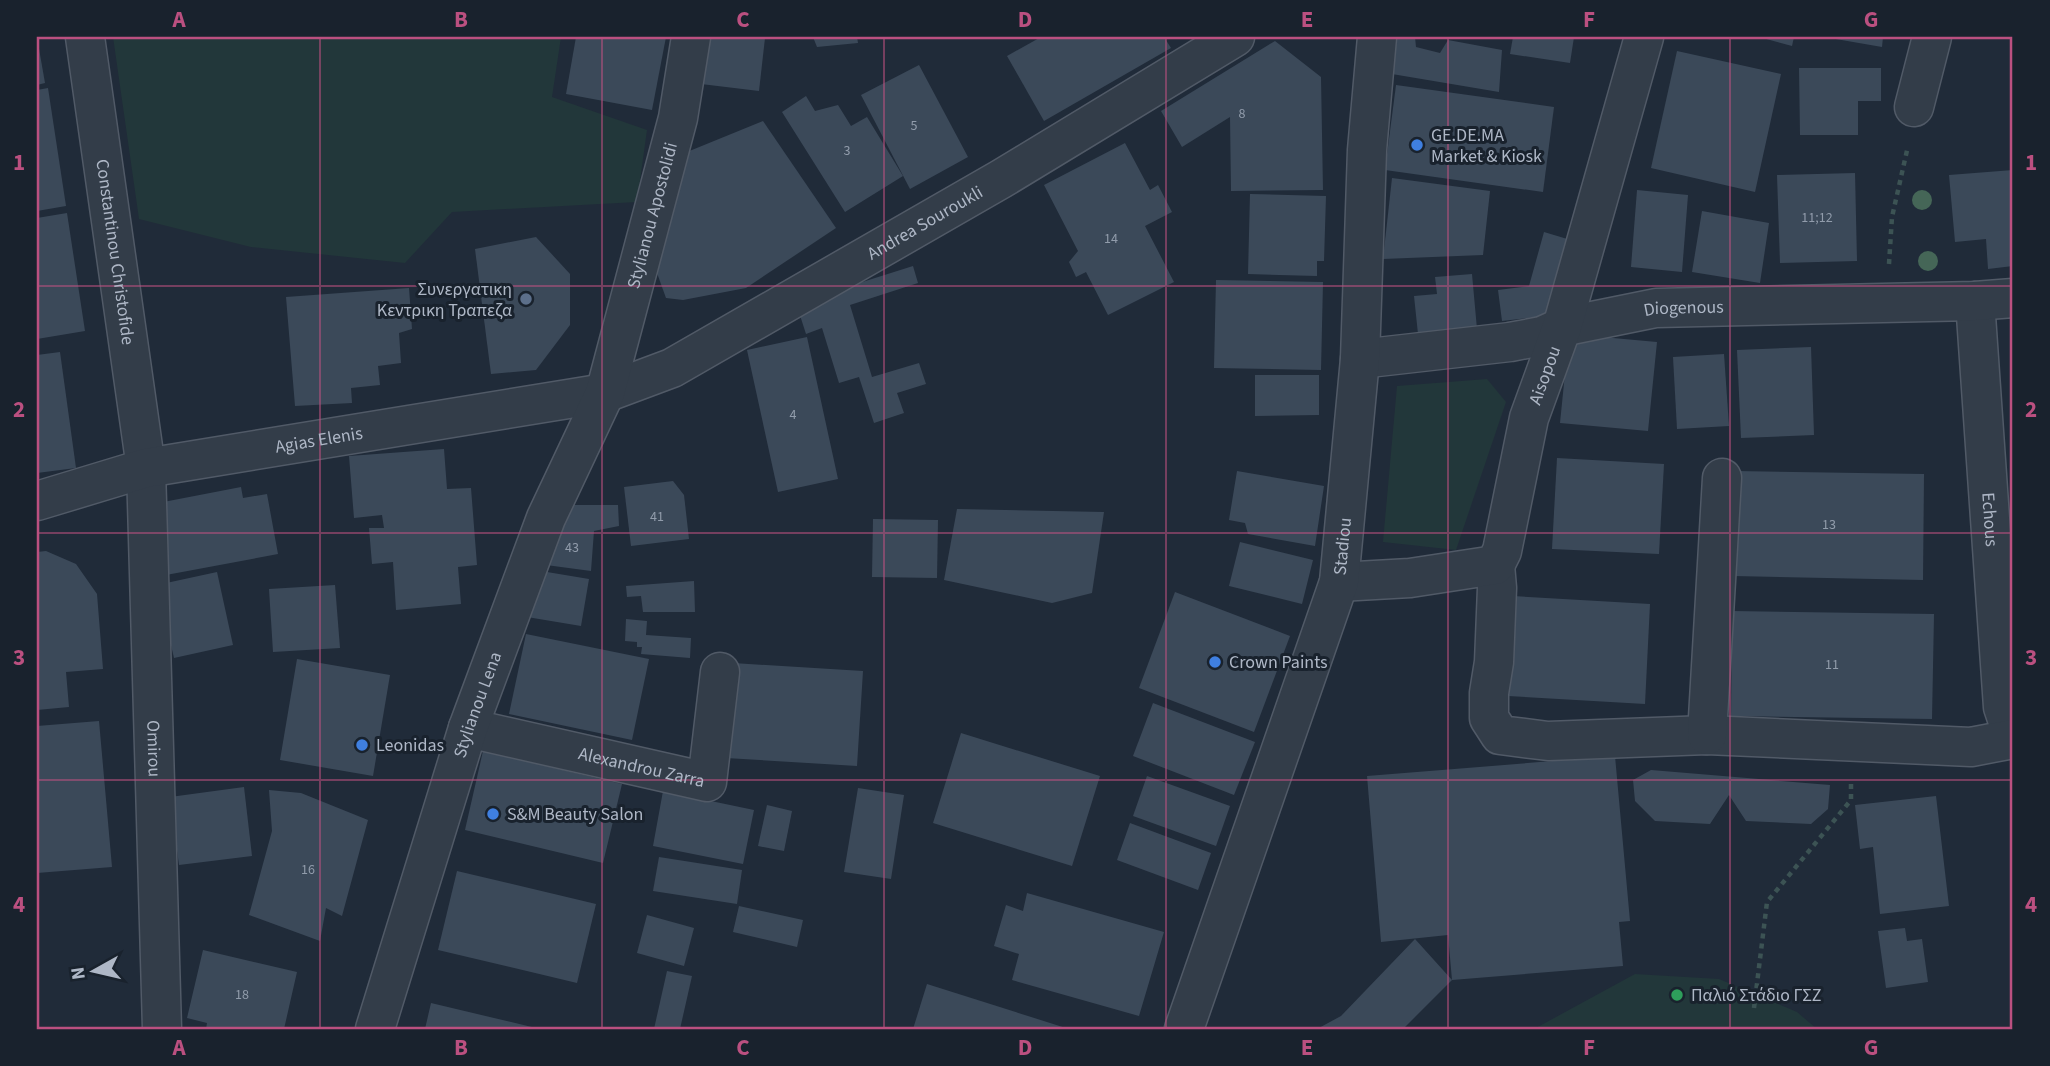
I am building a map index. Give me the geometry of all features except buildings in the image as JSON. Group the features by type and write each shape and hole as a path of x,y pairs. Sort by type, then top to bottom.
{"street":[{"name":"Constantinou Christofide","path":"85,37 146,468"},
{"name":"Stylianou Apostolidi","path":"605,393 678,118 691,37"},
{"name":"Andrea Souroukli","path":"605,393 672,368 1001,179 1235,37"},
{"name":"Stadiou","path":"1184,1029 1339,582 1360,359 1367,150 1377,37"},
{"name":"Aisopou","path":"1495,565 1502,551 1529,418 1562,327 1644,37"},
{"path":"1914,107 1932,37"},
{"name":"Diogenous","path":"1360,359 1510,342 1542,336 1562,327 1656,308 2013,298"},
{"name":"Echous","path":"1975,301 2003,707 2013,738"},
{"name":"Agias Elenis","path":"37,501 146,468 605,393"},
{"name":"Stylianou Lena","path":"375,1029 468,728 546,518 605,393"},
{"name":"Omirou","path":"146,468 162,1029"},
{"path":"1707,735 1722,478"},
{"path":"1339,582 1410,578 1495,565 1497,587 1489,718 1500,735 1548,741 1707,735 1971,747 2013,738"},
{"name":"Alexandrou Zarra","path":"468,728 707,782 720,673"}],"path":[{"path":"1888,302 1892,217 1908,147"},
{"path":"1754,1008 1768,902 1851,800 1851,778"}],"green space":[{"path":"113,37 561,37 552,97 647,130 637,202 452,212 405,263 251,247 139,219"},
{"path":"1487,379 1506,402 1456,550 1383,542 1397,386"},
{"name":"Παλιό Στάδιο ΓΣΖ","path":"1635,974 1719,979 1797,1012 1817,1029 1534,1029"}],"place":[{"name":"GE.DE.MA Market & Kiosk","path":"1417,145"},
{"name":"Συνεργατικη Κεντρικη Τραπεζα","path":"526,299"},
{"name":"Crown Paints","path":"1215,662"},
{"name":"Leonidas","path":"362,745"},
{"name":"S&M Beauty Salon","path":"493,814"},
{"name":"Παλιό Στάδιο ΓΣΖ","path":"1677,995"}]}
